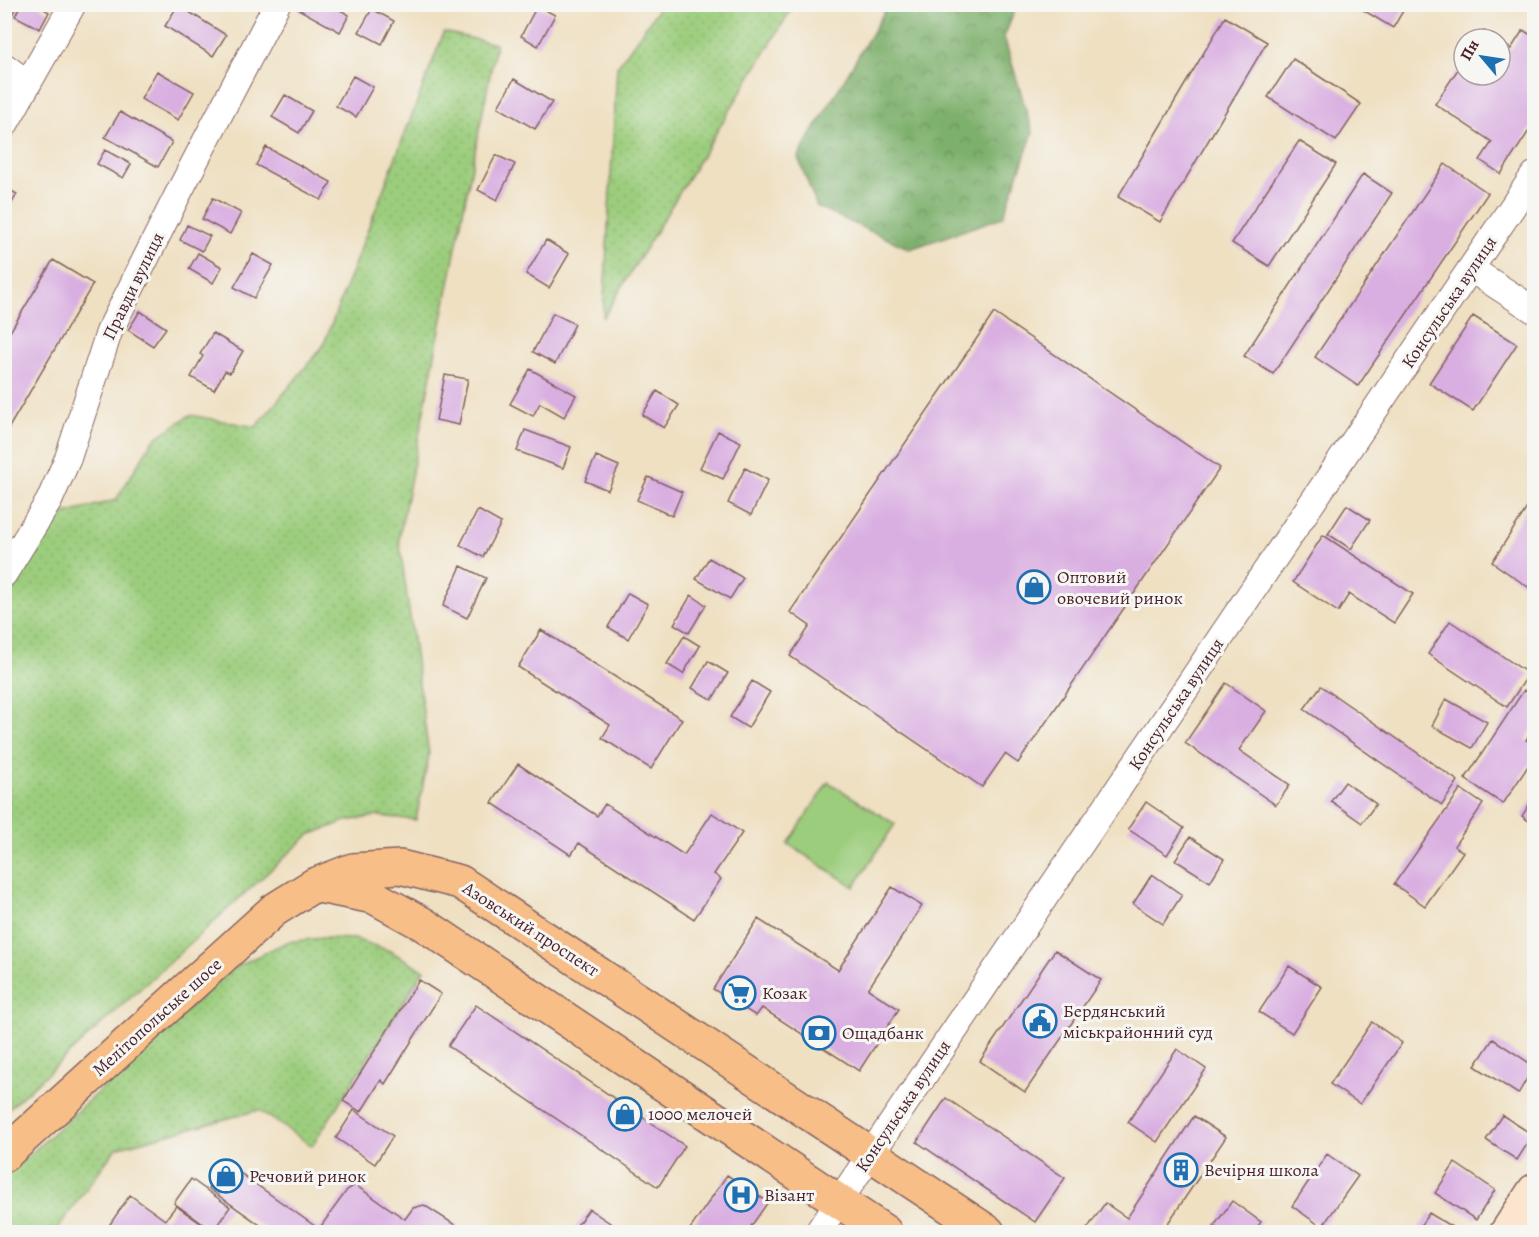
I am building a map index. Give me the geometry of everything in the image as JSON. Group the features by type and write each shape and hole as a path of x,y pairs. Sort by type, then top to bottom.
{"main road":[{"name":"Азовський проспект","path":"314,885 353,870 400,867 460,882 988,1233"},
{"name":"Мелітопольське шосе","path":"4,1155 274,910 314,885"},
{"path":"314,885 374,897 423,924 885,1233"},
{"path":"1507,1233 1534,1191"}],"street":[{"path":"4,126 73,4"},
{"name":"Правди вулиця","path":"4,573 49,501 68,458 109,332 276,4"},
{"path":"4,66 28,84"},
{"name":"Консульська вулиця","path":"818,1233 1534,175"},
{"path":"1471,269 1534,310"}],"green space":[{"path":"889,4 1017,5 1004,37 1033,133 1003,217 910,249 817,207 798,157"},
{"path":"661,5 794,5 603,318 617,67"},
{"path":"444,32 496,44 399,538 429,755 416,820 378,816 346,821 309,835 5,1112 4,598 54,517 116,500 153,440 190,415 256,427 323,346"},
{"path":"828,782 895,824 854,887 788,844"},
{"path":"321,938 355,939 390,951 424,970 312,1146 259,1110 116,1148 55,1232 5,1232 5,1177 233,968 287,942"}],"building":[{"path":"4,4 15,9 4,29"},
{"path":"21,4 36,4 49,12 40,29 15,16"},
{"path":"300,4 330,4 349,15 340,32 298,9"},
{"path":"1353,4 1407,4 1393,28"},
{"path":"178,5 226,35 213,56 165,26"},
{"path":"537,6 555,15 538,46 521,36"},
{"path":"372,9 394,21 382,44 359,32"},
{"path":"1225,17 1267,42 1160,222 1118,197"},
{"path":"1523,30 1534,37 1534,123 1501,174 1480,160 1492,142 1435,104 1452,78 1452,87 1512,87 1512,47"},
{"path":"1293,59 1361,104 1336,141 1268,97"},
{"path":"157,71 194,92 178,120 141,99"},
{"path":"353,76 373,87 356,117 336,106"},
{"path":"514,79 552,102 535,129 498,107"},
{"path":"285,95 312,111 299,133 272,117"},
{"path":"120,112 172,142 158,167 105,137"},
{"path":"1299,141 1336,164 1269,266 1232,243"},
{"path":"266,147 331,182 321,200 256,165"},
{"path":"105,150 131,164 123,178 97,164"},
{"path":"496,155 515,164 497,200 478,190"},
{"path":"1445,164 1488,193 1358,386 1315,357"},
{"path":"1363,174 1392,193 1273,374 1244,356"},
{"path":"4,187 17,194 4,217"},
{"path":"213,198 241,213 230,234 202,219"},
{"path":"187,225 210,236 202,251 180,240"},
{"path":"546,240 569,254 549,288 526,274"},
{"path":"198,253 222,267 213,283 189,269"},
{"path":"253,254 273,265 254,298 234,287"},
{"path":"53,260 93,284 4,436 4,342"},
{"path":"140,311 166,328 153,346 128,330"},
{"path":"553,313 575,324 555,364 533,352"},
{"path":"994,313 1220,468 1018,763 1005,754 982,787 790,656 810,626 790,612"},
{"path":"1473,316 1517,344 1473,411 1429,383"},
{"path":"213,333 243,351 230,373 225,371 214,390 191,377 203,356 200,354"},
{"path":"530,369 576,395 564,417 540,403 533,416 510,404"},
{"path":"445,375 468,379 459,425 436,420"},
{"path":"657,391 679,405 664,428 642,415"},
{"path":"525,430 571,447 563,468 517,451"},
{"path":"718,431 741,442 723,479 700,468"},
{"path":"596,456 619,466 608,490 585,481"},
{"path":"745,468 768,480 751,515 728,503"},
{"path":"648,477 682,492 672,516 637,500"},
{"path":"1534,497 1534,577 1528,587 1492,562"},
{"path":"1347,505 1370,520 1351,549 1328,534"},
{"path":"478,510 501,523 483,557 460,545"},
{"path":"1323,535 1413,594 1394,623 1349,594 1338,612 1293,582"},
{"path":"709,558 743,578 730,599 696,579"},
{"path":"461,566 486,578 467,618 443,606"},
{"path":"628,593 648,604 628,639 608,627"},
{"path":"691,595 706,605 689,633 674,624"},
{"path":"1450,621 1529,674 1507,707 1428,654"},
{"path":"541,630 682,719 651,769 602,738 610,725 518,667"},
{"path":"684,636 700,646 683,674 667,664"},
{"path":"708,661 728,673 712,700 692,688"},
{"path":"752,681 770,692 748,728 730,717"},
{"path":"1226,683 1266,711 1239,750 1290,785 1276,805 1185,743"},
{"path":"1321,686 1458,781 1442,805 1304,709"},
{"path":"1524,690 1534,697 1534,726 1526,740 1534,745 1534,757 1503,804 1465,779"},
{"path":"1446,699 1487,722 1472,748 1432,726"},
{"path":"518,764 597,816 605,804 684,855 712,813 742,833 714,874 721,879 694,919 579,843 571,855 492,803"},
{"path":"1345,782 1376,804 1362,823 1331,801"},
{"path":"1461,789 1483,804 1454,846 1463,852 1425,906 1394,884"},
{"path":"1534,797 1534,825 1522,816"},
{"path":"1146,802 1184,828 1167,855 1128,829"},
{"path":"1190,837 1224,859 1210,882 1175,860"},
{"path":"1152,874 1182,895 1163,924 1133,904"},
{"path":"892,887 922,906 868,989 899,1009 859,1071 762,1008 756,1016 713,989 758,919 838,970"},
{"name":"Бердянський міськрайонний суд","path":"1055,950 1101,980 1025,1092 980,1061"},
{"path":"1289,966 1322,987 1292,1033 1259,1012"},
{"path":"419,980 441,994 385,1084 381,1080 361,1112 343,1101"},
{"path":"476,1005 685,1146 658,1187 448,1046"},
{"path":"1372,1022 1402,1043 1360,1104 1330,1084"},
{"path":"1493,1039 1534,1066 1518,1094 1475,1066"},
{"path":"1177,1049 1206,1069 1157,1142 1128,1122"},
{"path":"946,1098 1065,1178 1035,1222 917,1142"},
{"path":"354,1110 393,1136 375,1164 336,1138"},
{"path":"1502,1115 1533,1135 1517,1160 1486,1140"},
{"name":"Вечірня школа","path":"1194,1116 1226,1137 1162,1232 1085,1232 1105,1203 1127,1218"},
{"path":"1327,1154 1358,1176 1322,1227 1292,1206"},
{"path":"226,1163 319,1229 347,1190 355,1185 405,1219 413,1208 424,1205 466,1232 270,1232 208,1188"},
{"path":"1455,1163 1495,1190 1476,1220 1435,1193"},
{"path":"727,1175 768,1202 747,1232 688,1232"},
{"path":"191,1179 230,1207 213,1231 174,1203"},
{"path":"130,1195 165,1220 176,1206 213,1232 121,1232 110,1224"},
{"path":"1232,1201 1261,1222 1254,1232 1222,1232 1214,1226"},
{"path":"589,1209 616,1227 613,1232 572,1232"},
{"path":"1429,1213 1460,1232 1416,1232"}],"place":[{"name":"Оптовий овочевий ринок","path":"1034,587"},
{"name":"Козак","path":"739,993"},
{"name":"Бердянський міськрайонний суд","path":"1040,1021"},
{"name":"Ощадбанк","path":"819,1033"},
{"name":"1000 мелочей","path":"625,1114"},
{"name":"Вечірня школа","path":"1181,1170"},
{"name":"Речовий ринок","path":"226,1176"},
{"name":"Візант","path":"741,1195"}]}
